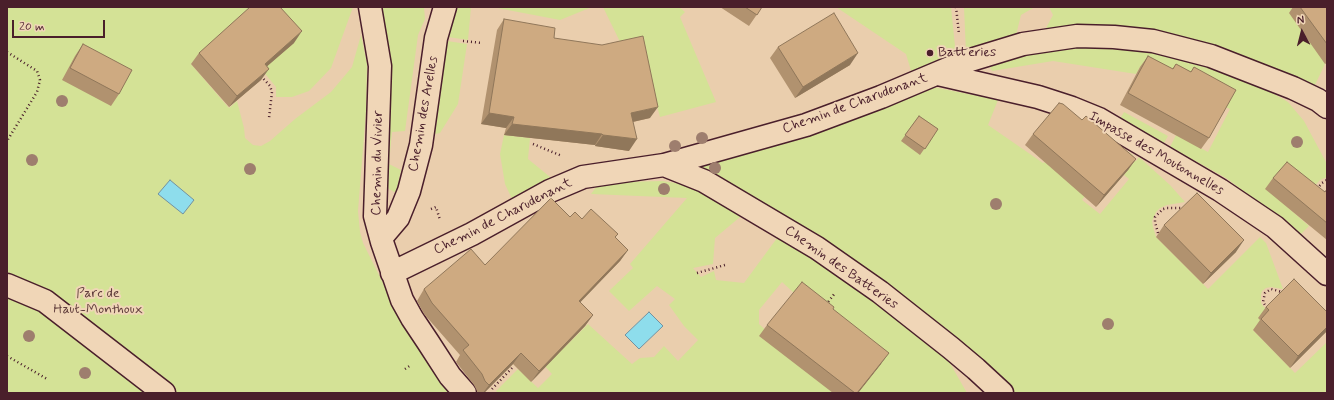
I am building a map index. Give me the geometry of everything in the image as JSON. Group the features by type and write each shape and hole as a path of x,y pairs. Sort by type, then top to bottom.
{"street":[{"name":"Chemin du Vivier","path":"370,7 380,66 375,202 375,216 380,238 402,300 450,376 465,393"},
{"name":"Chemin des Arelles","path":"380,238 398,218 409,191 421,145 436,38 445,7"},
{"name":"Chemin de Charudenant","path":"392,273 472,234 550,191 583,177 664,165 806,125 881,97 964,62 1023,44 1077,36 1114,37 1153,41 1211,56 1293,88 1318,100 1327,107"},
{"name":"Impasse des Moutonnelles","path":"938,74 1038,97 1099,119 1220,190 1276,227 1327,274"},
{"name":"Chemin des Batteries","path":"664,165 704,181 817,248 886,297 976,369 1002,393"},
{"path":"7,285 45,301 164,393"}],"path":[{"path":"7,52 37,71 40,80 37,92 7,141"},
{"path":"259,74 270,86 272,92 269,118"},
{"path":"533,144 567,158"},
{"path":"1316,189 1327,180"},
{"path":"1158,233 1155,217 1158,213 1163,209 1183,208 1186,206"},
{"path":"697,273 725,265"},
{"path":"1268,309 1263,302 1264,293 1270,289 1282,292 1286,289"},
{"path":"7,356 47,379"},
{"path":"490,390 512,368"}],"green space":[{"name":"Parc de Haut-Monthoux","path":"7,7 255,7 191,64 229,108 237,101 245,138 253,145 261,146 270,141 295,119 331,92 352,67 361,35 367,64 366,111 358,211 360,232 363,243 401,319 424,356 454,393 7,393"},
{"path":"262,7 353,7 331,68 309,91 292,97 276,97 276,87 262,70"},
{"path":"380,7 424,7 425,19 418,35 405,131 392,132 389,164 401,170 396,193 389,189 387,184"},
{"path":"454,7 471,7 468,40 448,37 451,14"},
{"path":"492,7 592,7 560,20"},
{"path":"603,7 679,7 685,12 680,17 716,102 660,117 655,99 624,50"},
{"path":"836,7 951,7 956,56 912,74 906,54"},
{"path":"964,7 1038,7 1033,8 1021,15 1016,35 966,53"},
{"path":"1049,7 1298,7 1325,64 1314,87 1127,29 1046,28 1053,15"},
{"path":"447,41 467,44 458,104 440,133 435,134"},
{"path":"1109,46 1164,55 1218,70 1252,81 1288,102 1304,121 1327,164 1327,177 1320,180 1307,194 1299,188 1285,205 1309,226 1301,234 1226,178 1170,147 1176,135 1208,152 1230,109 1140,67 1136,74 1053,61 992,71 990,67 998,64 997,60 1062,47"},
{"path":"928,86 998,100 988,125 1043,163 1045,162 1085,196 1082,200 1100,214 1129,179 1124,175 1128,170 1056,113 1133,155 1132,159 1136,161 1139,157 1170,185 1185,202 1167,205 1160,208 1156,212 1152,221 1156,237 1208,289 1260,237 1266,243 1283,289 1271,287 1262,291 1261,303 1267,310 1262,321 1253,330 1295,373 1327,342 1327,393 1014,393 810,233 717,175 702,169 701,166"},
{"path":"1124,112 1168,136 1164,143 1120,119"},
{"path":"504,135 530,138 528,159 555,181 512,199 505,184 500,154"},
{"path":"662,181 682,184 705,192 746,212 715,238 713,264 693,268 701,277 714,271 716,280 744,283 780,234 855,283 947,358 967,393 858,393 794,293 782,282 759,310 759,324 833,393 498,393 496,391 518,369 538,388 552,374 522,341 540,323 565,347 588,324 632,364 640,358 654,357 664,346 678,361 698,340 684,326 669,305 675,299 657,286 629,311 609,291 633,268 630,264 687,198 591,194 597,186 624,182"}],"water":[{"path":"170,180 194,200 183,214 158,194"},
{"path":"649,312 663,326 639,349 625,335"}],"building":[{"path":"250,7 280,7 302,31 265,64 269,69 237,96 199,53"},
{"path":"745,7 762,7 757,15"},
{"path":"1300,7 1327,7 1327,44"},
{"path":"834,13 858,53 803,87 778,47"},
{"path":"504,19 555,28 554,38 602,45 643,36 658,107 631,113 637,139 512,124 514,117 489,113"},
{"path":"83,44 132,70 119,94 70,68"},
{"path":"1148,56 1173,69 1176,64 1191,72 1194,67 1236,90 1209,138 1128,93"},
{"path":"1059,103 1063,104 1082,120 1086,116 1136,159 1104,195 1033,134"},
{"path":"919,116 938,129 925,149 905,135"},
{"path":"1287,162 1325,192 1327,189 1327,223 1273,178"},
{"path":"1197,193 1244,240 1211,273 1164,225"},
{"path":"551,198 570,217 575,212 582,219 591,209 618,234 615,237 628,250 579,301 593,315 539,371 521,353 489,385 463,350 469,345 432,303 424,289 471,249 485,265"},
{"path":"1294,279 1327,312 1327,327 1298,356 1261,319 1269,310 1266,307"},
{"path":"802,282 834,307 833,309 889,353 857,393 855,393 767,325"}],"place":[{"name":"Batteries","path":"930,53"}]}
